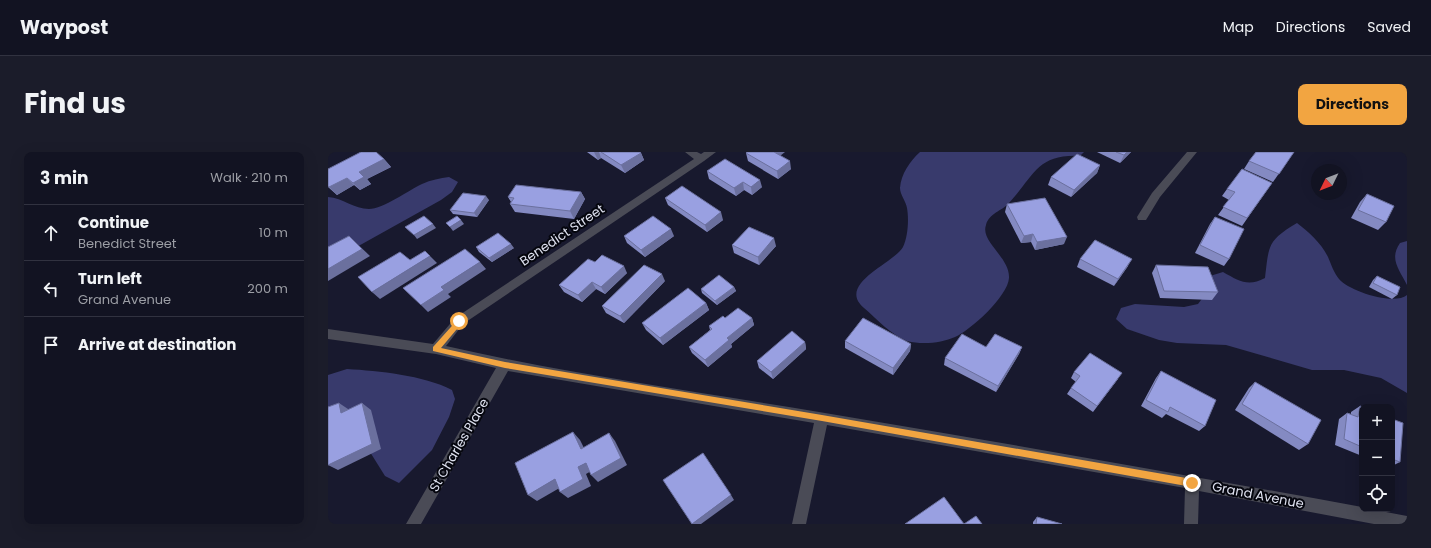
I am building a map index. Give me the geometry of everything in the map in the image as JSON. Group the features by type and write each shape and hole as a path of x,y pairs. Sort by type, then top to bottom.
{"street":[{"path":"690,152 701,159"},
{"name":"Benedict Street","path":"436,349 459,321 711,152"},
{"path":"1142,217 1156,195 1192,152"},
{"name":"Grand Avenue","path":"328,334 436,349 505,365 822,418 1192,483 1407,523"},
{"name":"St Charles Place","path":"413,524 505,365"},
{"path":"799,524 822,418"},
{"path":"1191,524 1192,483"}],"shaded area":[{"path":"920,152 1084,152 1080,156 1066,156 1045,163 1038,168 1009,203 990,218 986,225 985,231 987,238 1001,256 1008,270 1009,278 1007,285 996,303 970,327 955,337 932,343 913,342 901,338 890,331 864,308 857,299 857,291 861,283 869,275 897,254 905,243 908,228 908,212 900,188 902,178 907,168"},
{"path":"449,177 458,182 452,192 441,200 328,263 328,197 339,199 364,209 369,209 388,203 429,181"},
{"path":"1297,223 1322,247 1336,274 1344,284 1361,292 1382,298 1401,298 1407,295 1407,393 1381,378 1344,370 1312,370 1226,345 1177,343 1159,340 1127,329 1116,319 1121,308 1135,304 1184,307 1198,304 1204,296 1210,276 1223,272 1244,282 1254,282 1265,278 1267,258 1271,245 1287,229"},
{"path":"1407,241 1407,285 1396,264 1395,254 1400,243"},
{"path":"347,369 414,377 452,390 455,399 449,417 432,450 399,483 385,476 370,452 328,436 328,375"}],"building":[{"path":"361,152 376,152 384,159 359,172 364,177 353,183 347,178 329,187 328,169"},
{"path":"601,152 640,152 641,153 621,165"},
{"path":"774,152 790,161 777,171 746,153"},
{"path":"1116,152 1127,152 1124,155"},
{"path":"1256,152 1294,152 1279,174 1249,161"},
{"path":"1077,154 1100,165 1074,190 1051,177"},
{"path":"725,159 760,180 751,187 743,182 734,188 707,171"},
{"path":"1242,169 1272,183 1247,218 1223,207 1235,192 1227,189"},
{"path":"516,185 581,192 570,211 510,204 514,198 508,197"},
{"path":"682,186 721,212 705,225 665,198"},
{"path":"463,193 486,196 474,213 450,210"},
{"path":"1367,194 1394,206 1386,222 1358,210"},
{"path":"1045,198 1067,237 1037,242 1033,234 1024,236 1007,204"},
{"path":"424,216 433,224 414,235 405,227"},
{"path":"457,216 461,220 450,227 446,223"},
{"path":"653,216 671,229 641,250 624,236"},
{"path":"1215,217 1244,229 1229,259 1200,245"},
{"path":"749,227 774,238 758,257 732,245"},
{"path":"498,233 511,244 489,258 476,247"},
{"path":"349,236 362,249 328,269 328,247"},
{"path":"1095,240 1132,259 1118,279 1080,259"},
{"path":"465,249 480,262 441,287 444,290 421,305 403,288"},
{"path":"425,251 430,256 372,292 358,277 400,252 410,260"},
{"path":"602,255 624,266 601,287 592,282 578,295 559,285 588,259 595,262"},
{"path":"644,265 662,274 620,316 602,306"},
{"path":"1156,265 1208,267 1218,292 1164,291"},
{"path":"719,275 734,287 715,301 701,289"},
{"path":"1377,276 1400,287 1397,295 1373,283"},
{"path":"688,288 706,303 660,338 642,323"},
{"path":"738,308 752,318 727,338 729,340 705,360 689,347 712,329 709,326 723,316 725,318"},
{"path":"863,318 911,344 893,368 845,341"},
{"path":"792,331 805,342 771,372 757,361"},
{"path":"962,334 986,347 995,334 1022,347 998,386 945,358"},
{"path":"1090,353 1122,373 1097,406 1071,388 1080,376 1074,372"},
{"path":"1161,371 1216,400 1205,426 1170,407 1168,412 1146,400"},
{"path":"1255,382 1321,420 1308,444 1242,404"},
{"path":"339,403 341,413 362,403 372,444 328,465 328,407"},
{"path":"1359,412 1359,446 1344,439 1347,413 1358,417"},
{"path":"1395,420 1403,423 1400,462 1395,460"},
{"path":"573,432 581,449 609,433 621,458 591,475 586,463 578,467 583,479 560,492 555,479 528,495 515,463"},
{"path":"703,453 731,495 692,524 663,480"},
{"path":"944,497 964,524 905,524"},
{"path":"976,516 982,524 964,524"},
{"path":"1037,517 1062,524 1036,524"}],"route":[{"path":"459,321 436,349 505,365 822,418 1192,483"}]}
